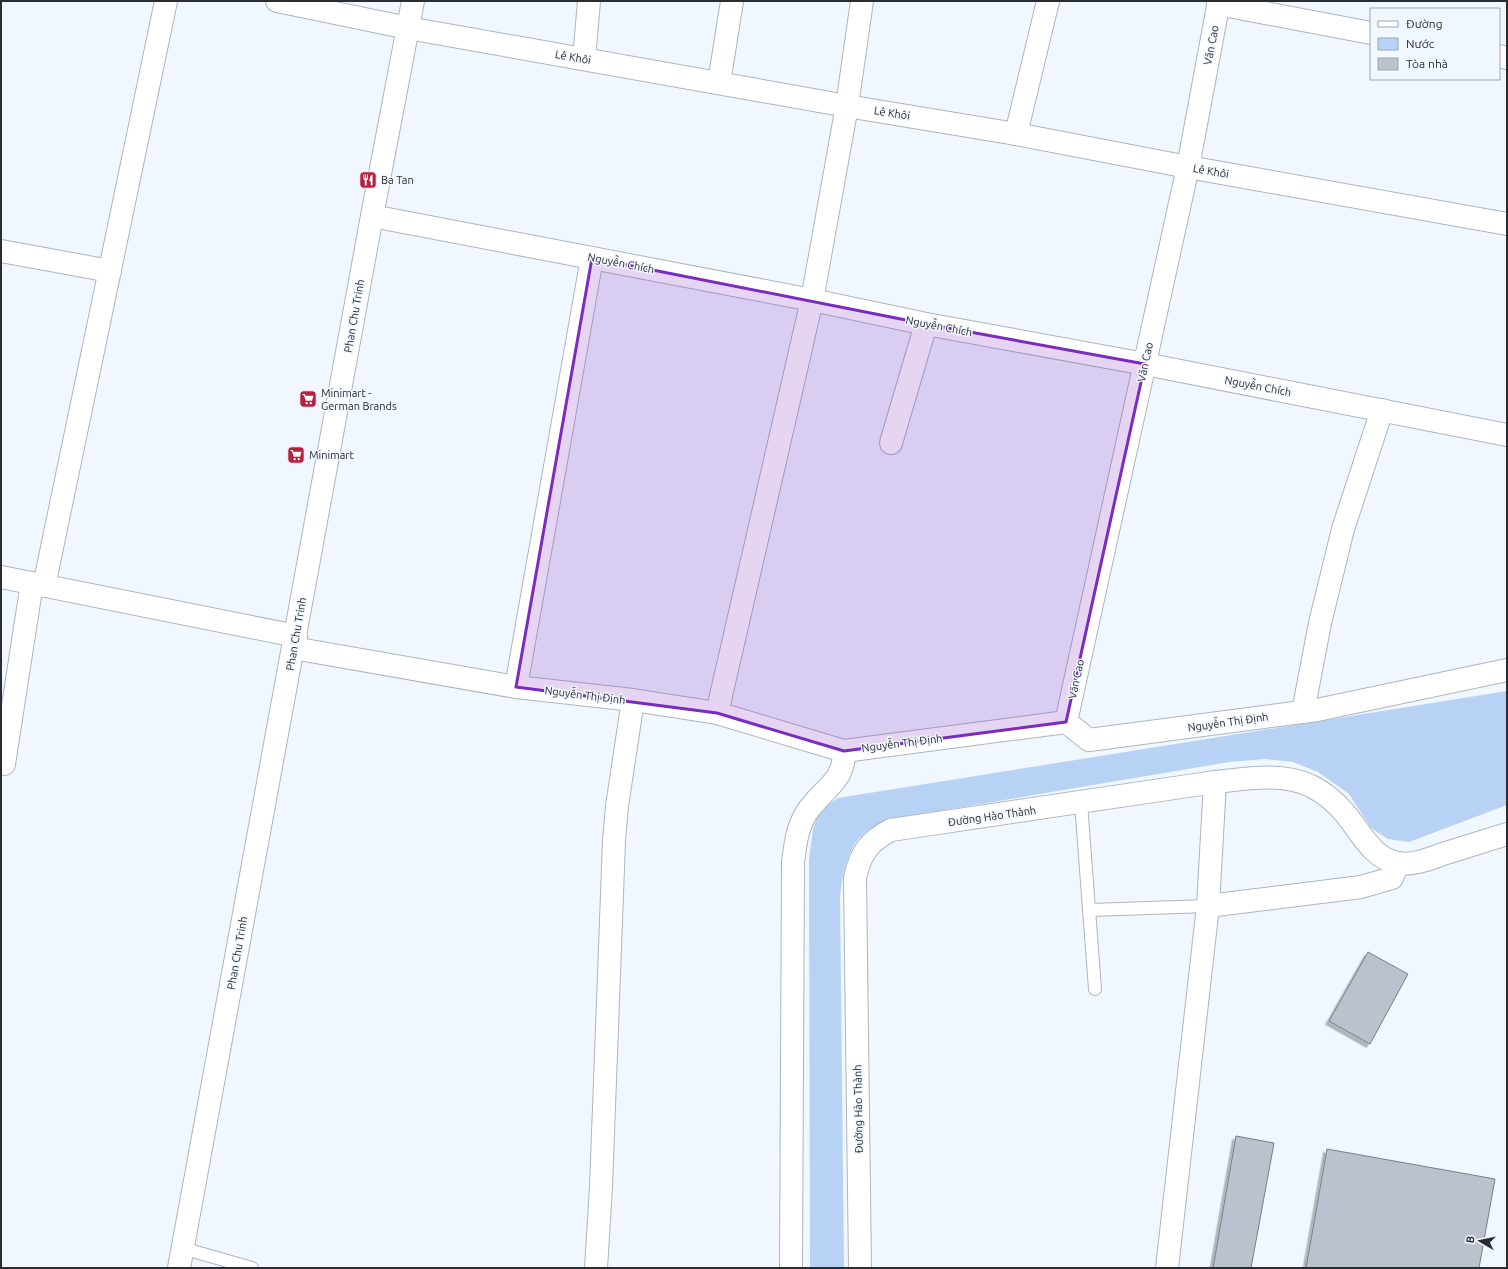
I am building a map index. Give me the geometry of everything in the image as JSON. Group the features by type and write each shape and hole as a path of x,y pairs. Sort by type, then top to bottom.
{"street":[{"path":"4,764 38,585 110,271 166,1"},
{"name":"Lê Khôi","path":"277,1 408,28 847,106 1016,134 1188,167 1507,224"},
{"name":"Phan Chu Trinh","path":"181,1258 372,216 413,1"},
{"path":"584,59 589,1"},
{"path":"718,83 732,1"},
{"path":"717,713 812,300 847,106 862,1"},
{"path":"1016,134 1048,1"},
{"path":"1219,2 1370,32"},
{"name":"Văn Cao","path":"1066,722 1188,167 1219,2"},
{"name":"Nguyễn Chích","path":"372,216 1507,435"},
{"path":"1,251 110,271"},
{"path":"516,687 592,258"},
{"path":"891,443 926,324"},
{"path":"1303,712 1320,623 1343,528 1382,410"},
{"name":"Nguyễn Thị Định","path":"1,577 294,642 516,687 632,700 717,713 844,751 1066,722 1089,740 1303,712 1507,670"},
{"path":"596,1268 601,1187 614,841 617,806 632,700"},
{"path":"791,1268 794,848 800,824 806,813 840,773 844,761 844,751"},
{"name":"Đường Hào Thành","path":"860,1268 855,878 857,867 863,853 871,843 881,836 891,830 1214,782 1267,778 1289,779 1310,786 1326,795 1343,810 1371,847 1384,858 1398,863 1416,862 1507,834"},
{"path":"1167,1268 1208,906 1214,782"},
{"path":"1208,906 1361,887 1392,878 1398,863"}],"lane":[{"path":"1080,803 1095,989"},
{"path":"1089,910 1208,906"},
{"path":"181,1258 252,1268"}],"highlighted area":[{"path":"592,258 926,324 1145,364 1066,722 844,751 717,713 516,687"}],"water":[{"path":"1507,691 1507,805 1409,842 1388,839 1371,828 1349,794 1318,772 1293,762 1266,759 1229,762 886,820 867,831 860,837 850,852 840,896 844,1268 810,1268 809,860 813,829 820,810 838,798"}],"building":[{"path":"1368,952 1408,974 1370,1044 1329,1021"},
{"path":"1236,1136 1274,1143 1251,1268 1213,1268"},
{"path":"1327,1149 1495,1179 1479,1268 1306,1268"}],"place":[{"name":"Ba Tan","path":"368,180"},
{"name":"Minimart - German Brands","path":"308,399"},
{"name":"Minimart","path":"296,455"}]}
